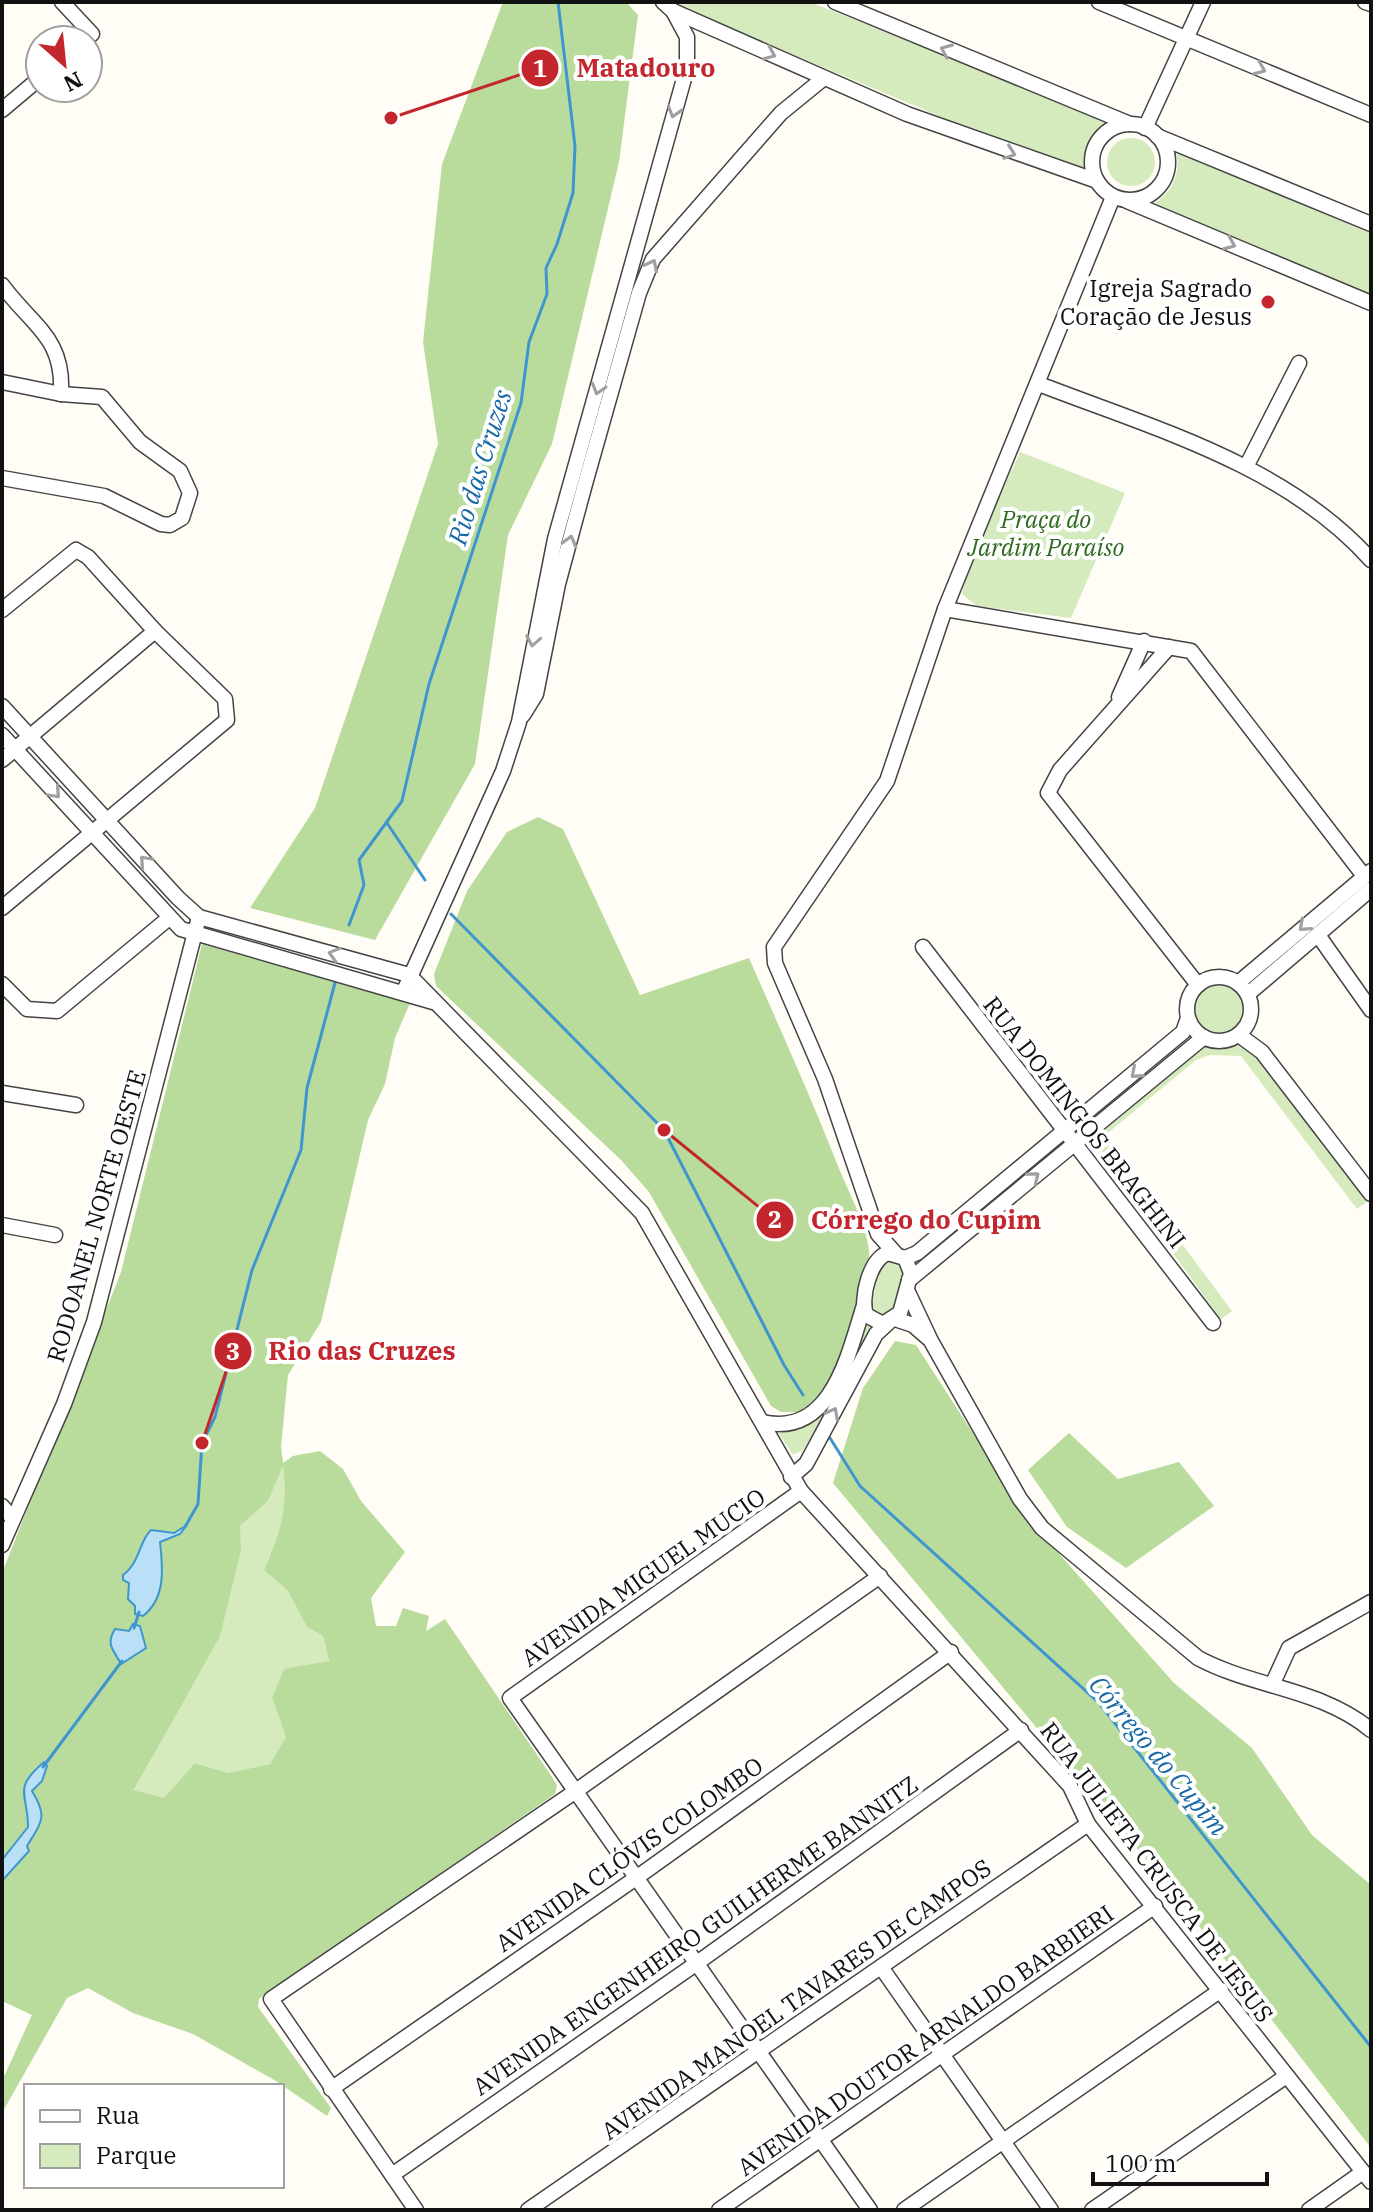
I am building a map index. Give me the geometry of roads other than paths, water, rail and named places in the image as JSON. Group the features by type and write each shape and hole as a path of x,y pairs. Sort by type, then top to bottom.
{"street":[{"path":"62,2 78,24"},
{"path":"835,2 1371,224"},
{"path":"1099,2 1371,115"},
{"path":"1151,132 1203,2"},
{"path":"1365,2 1371,4"},
{"path":"668,6 920,119 1097,181 1120,199 1371,303"},
{"path":"403,993 503,771 519,722 555,539 626,296 644,216 687,68 687,37 668,6"},
{"path":"519,722 536,694 558,584 639,293 653,259 781,113 824,78"},
{"path":"2,110 24,91"},
{"path":"1097,181 1091,164 1094,148 1103,135 1130,124"},
{"path":"1120,199 1144,198 1156,190 1165,177 1168,163 1165,148 1151,132"},
{"path":"791,1477 806,1464 876,1334 904,1306 910,1267 878,1234 825,1079 775,963 774,947 887,781 945,609 1120,199"},
{"path":"2,285 51,341 62,370 61,394"},
{"path":"1246,467 1299,363"},
{"path":"2,382 61,394 102,397 140,442 180,471 190,493 182,518 170,525 161,524 104,496 2,478"},
{"path":"1039,384 1246,467 1349,536 1371,560"},
{"path":"2,610 76,550 88,557 155,631 225,699 227,709 227,720 2,908"},
{"path":"945,609 1191,651 1369,879"},
{"path":"2,760 155,631"},
{"path":"1111,712 1144,641"},
{"path":"1169,647 1060,770 1048,793 1198,985"},
{"path":"2,706 199,917 409,975"},
{"path":"2,735 181,929 433,1002"},
{"path":"1243,988 1318,935 1369,879"},
{"path":"1243,988 1369,879"},
{"name":"RODOANEL NORTE OESTE","path":"2,1545 64,1404 94,1322 199,917"},
{"path":"2,984 27,1009 57,1011 169,918"},
{"path":"1318,935 1371,1010"},
{"name":"RUA DOMINGOS BRAGHINI","path":"923,947 1213,1323"},
{"name":"RUA JULIETA CRUSCA DE JESUS","path":"409,975 642,1213 801,1491 1070,1786 1088,1824 1367,2177"},
{"path":"873,1265 882,1255 917,1253 1183,1032 1191,993 1198,985 1219,977 1243,988 1251,1016 1239,1035 1215,1041 1204,1037 1188,1018"},
{"path":"1239,1035 1262,1052 1371,1194"},
{"path":"908,1285 1204,1037"},
{"path":"2,1093 76,1105"},
{"path":"2,1225 55,1235"},
{"path":"762,1422 801,1423 820,1408 850,1354 864,1305 878,1234"},
{"path":"908,1285 931,1341 1020,1499 1042,1528 1198,1658 1227,1673 1273,1683 1324,1701 1371,1730"},
{"path":"864,1305 870,1319 913,1325 931,1341"},
{"name":"AVENIDA MIGUEL MUCIO","path":"573,1793 510,1698 801,1491"},
{"path":"2,1506 13,1519"},
{"path":"416,2210 271,1999 573,1793 880,1576"},
{"path":"1273,1683 1289,1648 1371,1602"},
{"name":"AVENIDA CLÓVIS COLOMBO","path":"331,2089 636,1878 951,1652"},
{"name":"AVENIDA ENGENHEIRO GUILHERME BANNITZ","path":"392,2175 697,1963 1021,1730"},
{"path":"573,1793 870,2210"},
{"name":"AVENIDA MANOEL TAVARES DE CAMPOS","path":"528,2210 1088,1824"},
{"name":"AVENIDA DOUTOR ARNALDO BARBIERI","path":"719,2210 1155,1906"},
{"path":"881,1967 1051,2210"},
{"path":"904,2210 1221,1990"},
{"path":"1092,2210 1285,2077"},
{"path":"1309,2210 1367,2177"}],"water":[{"path":"187,1525 180,1534 160,1542 162,1572 159,1592 143,1616 135,1614 135,1606 128,1599 129,1583 123,1580 123,1575 133,1564 151,1530 174,1533"},
{"path":"133,1624 140,1626 146,1648 121,1664 112,1647 112,1635 115,1629 129,1631"},
{"path":"44,1762 47,1766 42,1781 32,1791 40,1807 41,1819 27,1846 29,1851 2,1881 2,1860 28,1827 25,1785"}],"waterway":[{"name":"Rio das Cruzes","path":"349,925 364,885 359,860 402,801 429,684 521,403 529,342 547,294 546,268 573,193 575,146 558,2"},
{"path":"387,823 425,880"},
{"name":"Córrego do Cupim","path":"451,914 664,1130 784,1365 803,1395"},
{"name":"Rio das Cruzes","path":"185,1527 198,1504 202,1443 215,1417 252,1270 301,1150 307,1088 336,979"},
{"name":"Córrego do Cupim","path":"830,1438 860,1486 1099,1703 1371,2047"},
{"name":"Rio das Cruzes","path":"134,1628 139,1612"},
{"name":"Rio das Cruzes","path":"43,1767 122,1661"}],"place":[{"name":"Matadouro","path":"391,118"},
{"name":"Igreja Sagrado Coração de Jesus","path":"1268,302"},
{"name":"Córrego do Cupim","path":"664,1130"},
{"name":"Rio das Cruzes","path":"202,1443"}],"park label":[{"name":"Praça do Jardim Paraíso","path":"1046,533"}]}
